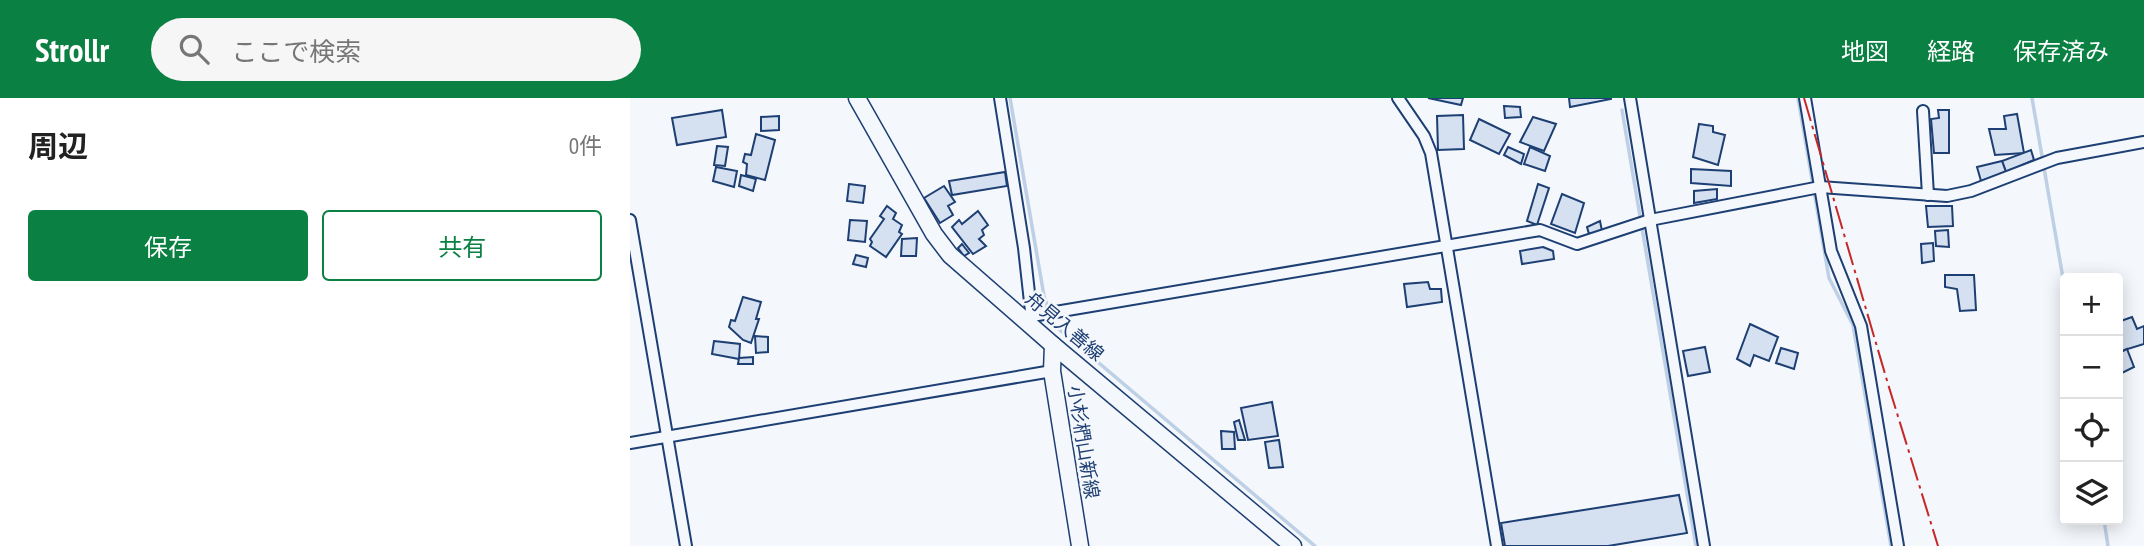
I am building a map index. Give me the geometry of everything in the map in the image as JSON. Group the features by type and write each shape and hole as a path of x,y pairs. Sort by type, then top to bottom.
{"main road":[{"name":"舟見入善線","path":"857,98 934,234 966,270 1032,321 1053,345 1293,546"},
{"name":"小杉椚山新線","path":"1053,345 1052,371 1080,546"}],"street":[{"path":"1000,98 1024,248 1032,321 1540,230 1577,244 1650,220 1820,187 1947,196 1971,191 2057,158 2144,142"},
{"path":"1398,98 1424,136 1431,153 1497,546"},
{"path":"1630,98 1704,546"},
{"path":"1805,98 1830,251 1861,326 1898,546"},
{"path":"1923,111 1928,195"},
{"path":"630,220 686,546"},
{"path":"630,443 1052,371"}],"building":[{"path":"1428,98 1463,98 1461,105"},
{"path":"1569,98 1611,98 1611,99 1570,107"},
{"path":"1504,106 1520,107 1521,117 1505,118"},
{"path":"722,110 726,137 677,145 672,118"},
{"path":"1938,110 1949,110 1949,153 1934,153 1931,119 1939,118"},
{"path":"2017,114 2024,153 1995,155 1989,129 2006,129 2004,116"},
{"path":"1463,115 1464,149 1438,150 1437,116"},
{"path":"779,116 779,130 761,131 761,117"},
{"path":"1533,117 1556,124 1544,151 1520,142"},
{"path":"1479,119 1510,134 1499,154 1470,140"},
{"path":"1699,124 1713,126 1713,132 1725,135 1718,165 1693,157"},
{"path":"756,134 775,140 765,180 746,175 747,164 743,162 745,154 751,155"},
{"path":"717,146 728,147 725,166 714,165"},
{"path":"1508,147 1524,154 1521,164 1504,155"},
{"path":"1530,147 1550,156 1545,171 1524,164"},
{"path":"2031,150 2034,160 2006,172 2002,161"},
{"path":"2002,161 2006,172 1981,181 1977,167"},
{"path":"716,167 737,171 734,187 713,181"},
{"path":"1691,169 1731,171 1731,186 1691,183"},
{"path":"1005,172 1007,186 952,195 949,181"},
{"path":"741,175 756,179 753,191 739,186"},
{"path":"849,184 865,186 863,203 847,201"},
{"path":"1538,184 1549,188 1537,225 1527,221"},
{"path":"944,186 955,202 948,206 953,215 940,223 924,198"},
{"path":"1717,189 1717,199 1694,203 1694,191"},
{"path":"1562,194 1584,203 1575,233 1551,224"},
{"path":"887,206 896,213 893,219 902,225 899,232 902,234 886,257 870,246 870,239 884,219 880,216"},
{"path":"1926,206 1952,206 1953,226 1928,227"},
{"path":"978,211 988,225 982,230 984,235 979,239 986,246 973,254 952,227 959,220 962,224"},
{"path":"850,220 867,221 865,242 848,240"},
{"path":"1600,221 1602,231 1589,234 1587,227"},
{"path":"1948,230 1949,247 1936,246 1935,231"},
{"path":"917,238 916,256 901,256 902,239"},
{"path":"1933,243 1934,261 1922,263 1921,244"},
{"path":"962,244 969,253 964,256 958,248"},
{"path":"1543,247 1553,251 1554,259 1522,264 1520,251"},
{"path":"856,255 868,258 866,267 853,264"},
{"path":"1945,275 1974,275 1976,310 1960,311 1957,289 1945,287"},
{"path":"1428,282 1430,289 1441,289 1442,302 1407,307 1404,284"},
{"path":"743,297 761,302 751,343 743,340 729,327 731,320 735,321"},
{"path":"2132,317 2137,329 2144,326 2144,344 2123,350 2123,320"},
{"path":"1750,324 1778,337 1769,361 1754,355 1750,366 1737,359"},
{"path":"755,336 768,337 768,352 756,353"},
{"path":"714,341 740,344 739,359 712,354"},
{"path":"1705,347 1710,372 1688,376 1683,351"},
{"path":"1781,348 1798,353 1794,369 1776,363"},
{"path":"2127,349 2134,367 2123,372 2123,351"},
{"path":"753,357 753,364 738,364 739,358"},
{"path":"1272,402 1278,436 1248,440 1241,408"},
{"path":"1239,420 1245,440 1238,440 1234,422"},
{"path":"1221,431 1234,432 1235,449 1222,449"},
{"path":"1279,440 1283,467 1269,468 1265,442"},
{"path":"1679,495 1687,533 1608,546 1505,546 1501,523"}],"waterway":[{"path":"1010,98 1044,296 1054,325 1315,546"},
{"path":"1798,98 1829,278 1853,325 1891,546"},
{"path":"2032,98 2062,273"},
{"path":"1622,110 1696,546"},
{"path":"2105,525 2108,546"}],"power":[{"path":"1804,98 1938,546"}]}
